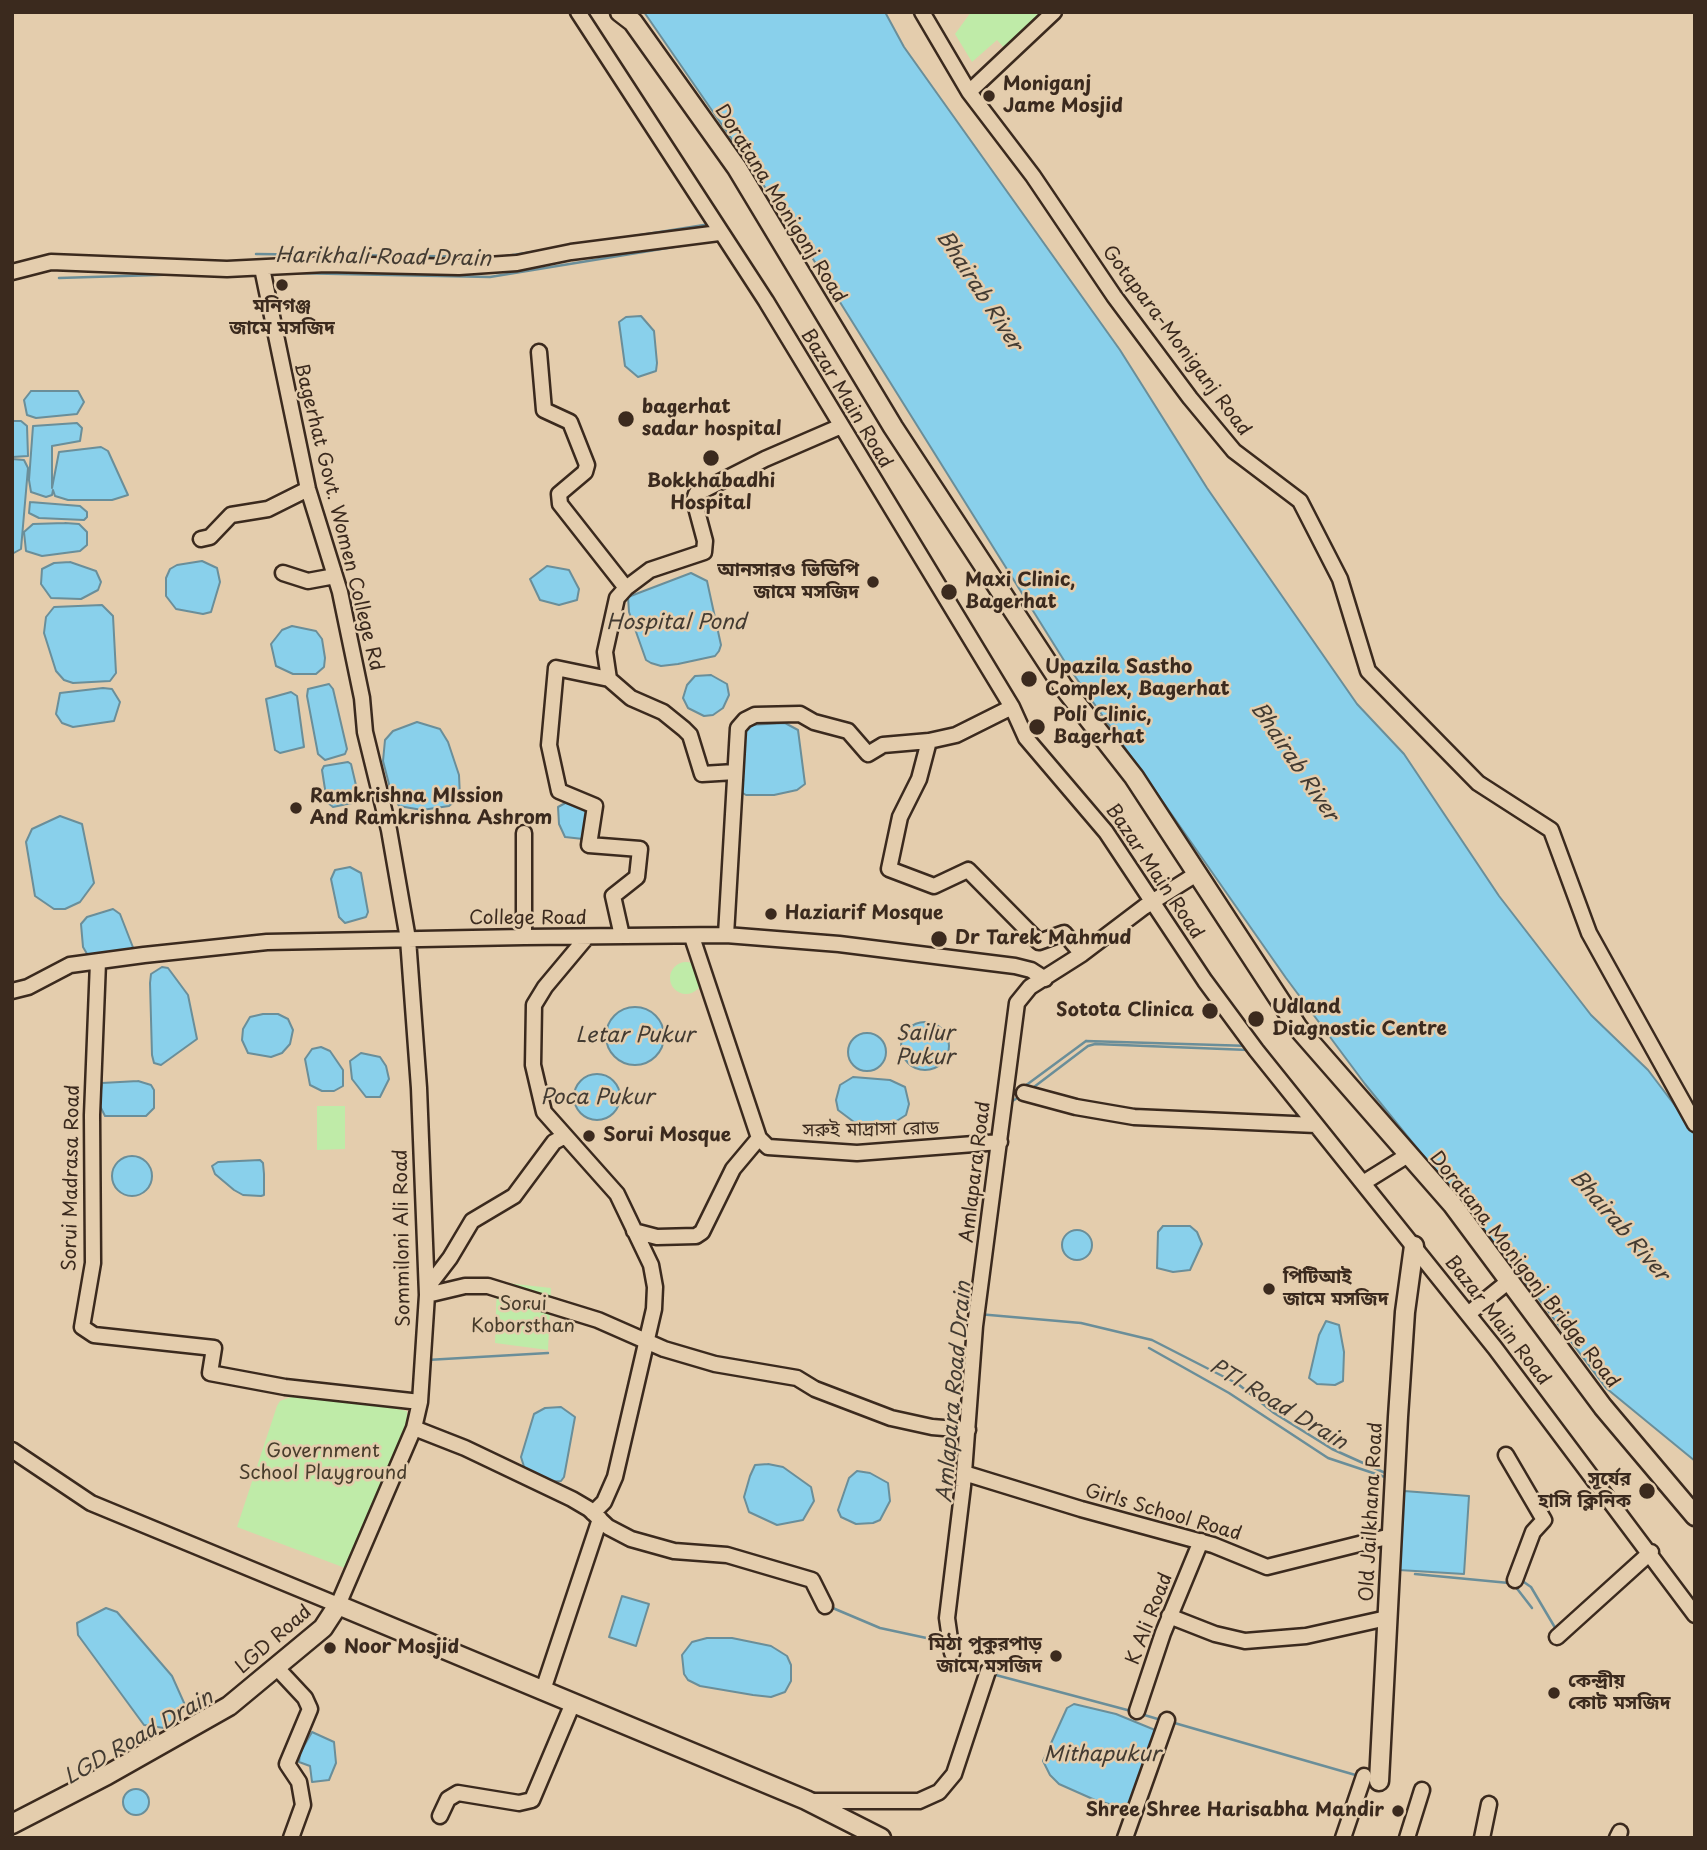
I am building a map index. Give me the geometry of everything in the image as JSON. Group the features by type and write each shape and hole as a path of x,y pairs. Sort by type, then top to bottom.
{"main road":[{"name":"Doratana Monigonj Road","path":"620,12 633,23 737,168 893,428"},
{"name":"Doratana Monigonj Bridge Road","path":"893,428 1062,685 1133,776 1298,1028 1451,1204 1603,1407 1695,1517"},
{"name":"Old Jailkhana Road","path":"1371,1778 1387,1618 1405,1312 1414,1246"},
{"name":"LGD Road","path":"12,1824 107,1775 229,1706 323,1628 338,1605"},
{"path":"338,1605 806,1800 881,1838"}],"street":[{"name":"Bazar Main Road","path":"578,12 719,233 766,301 839,427 1013,707 1027,738 1106,832 1205,981 1316,1125 1468,1314 1651,1552 1695,1615"},
{"name":"Gotapara-Moniganj Road","path":"922,12 969,92 1033,176 1114,296 1190,398 1234,451 1300,500 1340,579 1368,671 1478,783 1551,830 1590,933 1695,1125"},
{"path":"969,92 1054,12"},
{"path":"12,272 51,262 262,268 326,264 459,267 517,263 571,252 719,233"},
{"name":"Bagerhat Govt. Women College Rd","path":"262,268 308,489 335,576 362,698 365,732 389,830 408,939"},
{"path":"539,352 544,410 570,422 587,465 585,472 559,494 560,504 626,588"},
{"path":"609,679 605,652 617,597 639,575 650,569 704,552 705,541 694,500 696,494 765,458 839,427"},
{"path":"201,539 210,537 230,515 268,509 308,489"},
{"path":"283,573 308,581 335,576"},
{"path":"622,936 613,896 637,877 640,849 589,845 595,806 559,791 548,745 556,668 609,679 631,698 663,712 690,735 702,774 735,772"},
{"path":"726,935 738,728 755,715 800,714 814,722 848,731 868,754 883,745 929,741 956,735 1013,707"},
{"path":"929,741 919,779 900,817 889,869 934,886 968,870 1039,943 1064,933 1082,954"},
{"path":"524,833 524,937"},
{"name":"Amlapara Road","path":"952,1653 947,1618 964,1473 976,1315 1000,1142 1014,1011 1021,996 1151,902 1198,873"},
{"name":"College Road","path":"12,991 28,987 70,965 267,942 524,937 726,935 969,958 1031,970 1045,979"},
{"path":"634,1231 657,1237 696,1236 702,1232 733,1170 759,1138 692,937"},
{"path":"543,1690 596,1516 615,1477 646,1342 655,1287 651,1265 617,1194 544,1112 533,1065 534,1005 545,986 586,938"},
{"name":"Sommiloni Ali Road","path":"338,1605 414,1429 420,1402 427,1292 419,1088 408,939"},
{"name":"Sorui Madrasa Road","path":"98,962 92,1115 93,1263 82,1327 94,1335 188,1343 214,1349 210,1373 285,1387 420,1402"},
{"path":"1024,1093 1076,1107 1134,1117 1316,1125"},
{"path":"427,1292 472,1221 514,1196 554,1142 565,1136"},
{"name":"সরুই মাদ্রাসা রোড","path":"759,1138 768,1147 857,1153 1000,1142"},
{"path":"1363,1183 1408,1155"},
{"path":"1468,1314 1509,1280"},
{"path":"427,1292 465,1286 488,1286 598,1320 646,1342 715,1364 797,1378 815,1389 891,1418 932,1427 968,1430"},
{"path":"414,1429 465,1448 492,1464 572,1499 631,1538 674,1551 727,1555 812,1580 825,1606"},
{"path":"12,1450 91,1503 338,1605"},
{"path":"1506,1455 1544,1520 1533,1532 1515,1580"},
{"name":"Girls School Road","path":"964,1473 1081,1509 1201,1541 1267,1567 1391,1536"},
{"name":"K Ali Road","path":"1137,1711 1170,1616 1201,1541"},
{"path":"1557,1637 1651,1552"},
{"path":"1170,1616 1215,1634 1245,1641 1306,1636 1387,1618"},
{"path":"276,1668 305,1698 310,1709 287,1765 299,1782 303,1805 291,1838"},
{"path":"806,1800 919,1801 939,1792 954,1774 988,1671"},
{"path":"440,1815 448,1799 458,1793 519,1803 533,1800 573,1703"},
{"path":"1125,1838 1167,1720"},
{"path":"1343,1838 1371,1778"},
{"path":"1407,1838 1422,1790"},
{"path":"1482,1838 1489,1804"}],"green space":[{"path":"971,12 1043,12 1007,51 997,40 972,62 955,34"},
{"path":"686,962 697,967 702,978 697,989 686,994 675,989 670,978 675,967"},
{"path":"317,1106 345,1106 345,1149 317,1150"},
{"name":"Sorui Koborsthan","path":"497,1282 551,1288 548,1350 495,1343"},
{"name":"Government School Playground","path":"294,1396 375,1404 407,1411 408,1425 345,1568 237,1527 277,1406 280,1401"}],"water":[{"name":"Bhairab River","path":"644,12 885,12 904,47 1120,350 1207,488 1357,704 1404,754 1499,896 1591,1015 1648,1070 1695,1132 1695,1461 1606,1388 1532,1290 1365,1084 1286,978 1065,662 798,235"},
{"path":"641,316 654,331 657,363 656,371 638,377 625,366 619,322 626,317"},
{"path":"31,391 78,391 84,402 77,414 36,418 27,415 24,400"},
{"path":"12,421 21,421 27,426 28,456 12,457"},
{"path":"77,423 82,428 80,441 52,446 52,488 59,452 101,447 108,451 128,495 112,500 68,500 55,496 53,490 52,495 46,497 31,492 29,480 33,426"},
{"path":"12,459 24,460 28,468 21,549 12,554"},
{"path":"30,502 80,506 87,512 87,517 84,520 39,518 29,513"},
{"path":"33,524 79,524 87,532 87,545 80,551 42,556 26,551 24,532"},
{"path":"202,561 217,568 220,582 211,612 203,614 176,609 166,596 166,578 170,569 177,565"},
{"path":"70,562 96,571 101,582 98,590 81,599 51,598 41,584 42,569 54,563"},
{"path":"547,566 569,570 579,589 577,600 559,605 540,600 530,579"},
{"name":"Hospital Pond","path":"691,573 707,581 721,645 719,651 715,656 678,664 661,666 651,663 646,660 629,612 628,597"},
{"path":"102,605 113,616 116,673 110,681 73,683 64,680 56,671 44,633 46,617 54,607"},
{"path":"292,626 316,631 322,639 324,667 316,674 293,674 276,666 271,644 282,630"},
{"path":"711,675 727,684 729,695 723,708 713,715 704,716 688,708 683,698 687,685 695,676"},
{"path":"329,684 333,689 347,749 345,754 325,760 318,754 307,696 308,689"},
{"path":"112,689 120,702 114,721 73,727 62,723 56,714 60,693"},
{"path":"291,692 297,696 304,747 280,753 275,750 266,699"},
{"path":"417,722 440,729 448,742 459,775 460,797 449,806 422,810 399,806 390,788 383,761 385,740 393,731"},
{"path":"785,723 798,730 805,784 797,790 774,795 746,795 741,792 744,729 749,725"},
{"path":"348,762 351,764 359,798 357,802 333,807 327,802 322,770 324,766"},
{"path":"569,801 583,807 587,812 589,821 583,839 565,837 559,824 558,807"},
{"path":"60,816 82,824 94,883 80,902 65,909 54,909 35,896 26,842 32,829"},
{"path":"350,867 361,873 368,912 366,917 345,923 339,917 331,879 335,870"},
{"path":"113,909 120,914 134,950 90,959 83,947 81,924 87,917"},
{"path":"162,967 168,968 188,995 197,1039 161,1065 154,1063 152,1055 150,983 151,974"},
{"name":"Letar Pukur","path":"629,1007 641,1007 656,1015 664,1030 664,1042 656,1057 641,1065 629,1065 614,1057 606,1042 606,1030 614,1015"},
{"path":"278,1014 288,1019 293,1030 290,1044 282,1053 271,1057 248,1053 242,1040 243,1029 250,1017"},
{"name":"Sailur Pukur","path":"925,1022 942,1029 949,1046 942,1063 925,1070 908,1063 901,1046 908,1029"},
{"path":"867,1033 880,1039 886,1052 880,1065 867,1071 854,1065 848,1052 854,1039"},
{"path":"321,1047 330,1051 343,1070 343,1086 334,1091 322,1091 310,1085 305,1059 312,1049"},
{"path":"361,1053 380,1057 386,1066 389,1079 380,1097 366,1097 352,1079 350,1061"},
{"name":"Poca Pukur","path":"597,1074 613,1081 620,1097 613,1113 597,1120 581,1113 574,1097 581,1081"},
{"path":"853,1077 890,1080 905,1087 909,1104 906,1115 895,1122 854,1122 838,1110 836,1100 840,1085"},
{"path":"138,1081 151,1085 154,1090 154,1108 146,1116 105,1116 99,1104 102,1083"},
{"path":"132,1156 140,1157 146,1162 151,1168 151,1184 146,1190 140,1195 132,1196 124,1195 118,1190 113,1184 112,1176 113,1168 118,1162 124,1157"},
{"path":"260,1160 264,1174 264,1195 261,1196 243,1195 234,1190 215,1174 212,1166 218,1162"},
{"path":"1163,1226 1190,1226 1197,1232 1202,1244 1190,1270 1173,1272 1157,1268 1158,1232"},
{"path":"1077,1230 1088,1234 1092,1245 1088,1256 1077,1260 1066,1256 1062,1245 1066,1234"},
{"path":"1326,1321 1339,1325 1344,1352 1343,1381 1335,1385 1317,1384 1309,1378 1319,1335"},
{"path":"561,1407 575,1417 564,1477 561,1481 543,1482 526,1473 521,1457 534,1414 545,1408"},
{"path":"755,1465 783,1467 811,1487 814,1501 803,1520 777,1525 749,1512 744,1497 750,1476"},
{"path":"857,1471 870,1473 888,1483 890,1501 880,1520 873,1523 856,1524 841,1517 838,1510 849,1478"},
{"path":"1404,1491 1469,1496 1464,1574 1399,1570"},
{"path":"622,1596 649,1604 636,1646 609,1637"},
{"path":"106,1608 117,1612 172,1676 185,1705 178,1723 164,1728 144,1725 78,1635 77,1623"},
{"path":"707,1638 732,1638 771,1646 787,1656 791,1665 791,1681 785,1692 771,1697 753,1695 700,1686 688,1680 684,1674 682,1655 692,1642"},
{"name":"Mithapukur","path":"1074,1704 1116,1714 1155,1730 1132,1803 1123,1808 1095,1800 1059,1784 1050,1775 1043,1761 1067,1708"},
{"path":"312,1732 334,1742 336,1763 329,1780 312,1782 310,1766 299,1762 300,1753"},
{"path":"136,1789 145,1793 149,1802 145,1811 136,1815 127,1811 123,1802 127,1793"}],"waterway":[{"name":"Harikhali Road Drain","path":"603,241 704,225"},
{"name":"Harikhali Road Drain","path":"290,273 490,277 704,242"},
{"name":"Harikhali Road Drain","path":"256,254 500,257 552,249"},
{"name":"Harikhali Road Drain","path":"59,278 189,274"},
{"name":"Amlapara Road Drain","path":"1086,1041 1250,1046 1412,1247 1402,1328 1392,1476 1332,1449 1274,1413 1238,1384 1152,1340 1081,1323 978,1314 1006,1100 1086,1041"},
{"path":"1030,1090 1088,1046 1095,1044 1249,1050"},
{"path":"1009,1103 1021,1096"},
{"name":"PTI Road Drain","path":"1149,1348 1229,1393 1328,1458 1388,1478"},
{"path":"427,1360 548,1353"},
{"path":"1415,1574 1509,1583"},
{"path":"1521,1580 1531,1587 1557,1631"},
{"path":"1515,1586 1532,1608"},
{"path":"828,1606 880,1628 945,1642"},
{"path":"992,1674 1131,1711"},
{"path":"1141,1714 1161,1720"},
{"path":"1171,1722 1359,1776"}],"place":[{"name":"Moniganj Jame Mosjid","path":"989,96"},
{"name":"মনিগঞ্জ জামে মসজিদ","path":"282,285"},
{"name":"bagerhat sadar hospital","path":"626,419"},
{"name":"Bokkhabadhi Hospital","path":"711,458"},
{"name":"আনসারও ভিডিপি জামে মসজিদ","path":"873,582"},
{"name":"Maxi Clinic, Bagerhat","path":"949,592"},
{"name":"Upazila Sastho Complex, Bagerhat","path":"1029,679"},
{"name":"Poli Clinic, Bagerhat","path":"1037,727"},
{"name":"Ramkrishna MIssion And Ramkrishna Ashrom","path":"296,808"},
{"name":"Haziarif Mosque","path":"771,914"},
{"name":"Dr Tarek Mahmud","path":"939,939"},
{"name":"Sotota Clinica","path":"1210,1011"},
{"name":"Udland Diagnostic Centre","path":"1256,1019"},
{"name":"Sorui Mosque","path":"589,1136"},
{"name":"পিটিআই জামে মসজিদ","path":"1269,1289"},
{"name":"সূর্যের হাসি ক্লিনিক","path":"1647,1491"},
{"name":"Noor Mosjid","path":"330,1648"},
{"name":"মিঠা পুকুরপাড় জামে মসজিদ","path":"1056,1656"},
{"name":"কেন্দ্রীয় কোট মসজিদ","path":"1554,1693"},
{"name":"Shree Shree Harisabha Mandir","path":"1398,1811"}],"water label":[{"name":"LGD Road Drain","path":"139,1738"}]}
